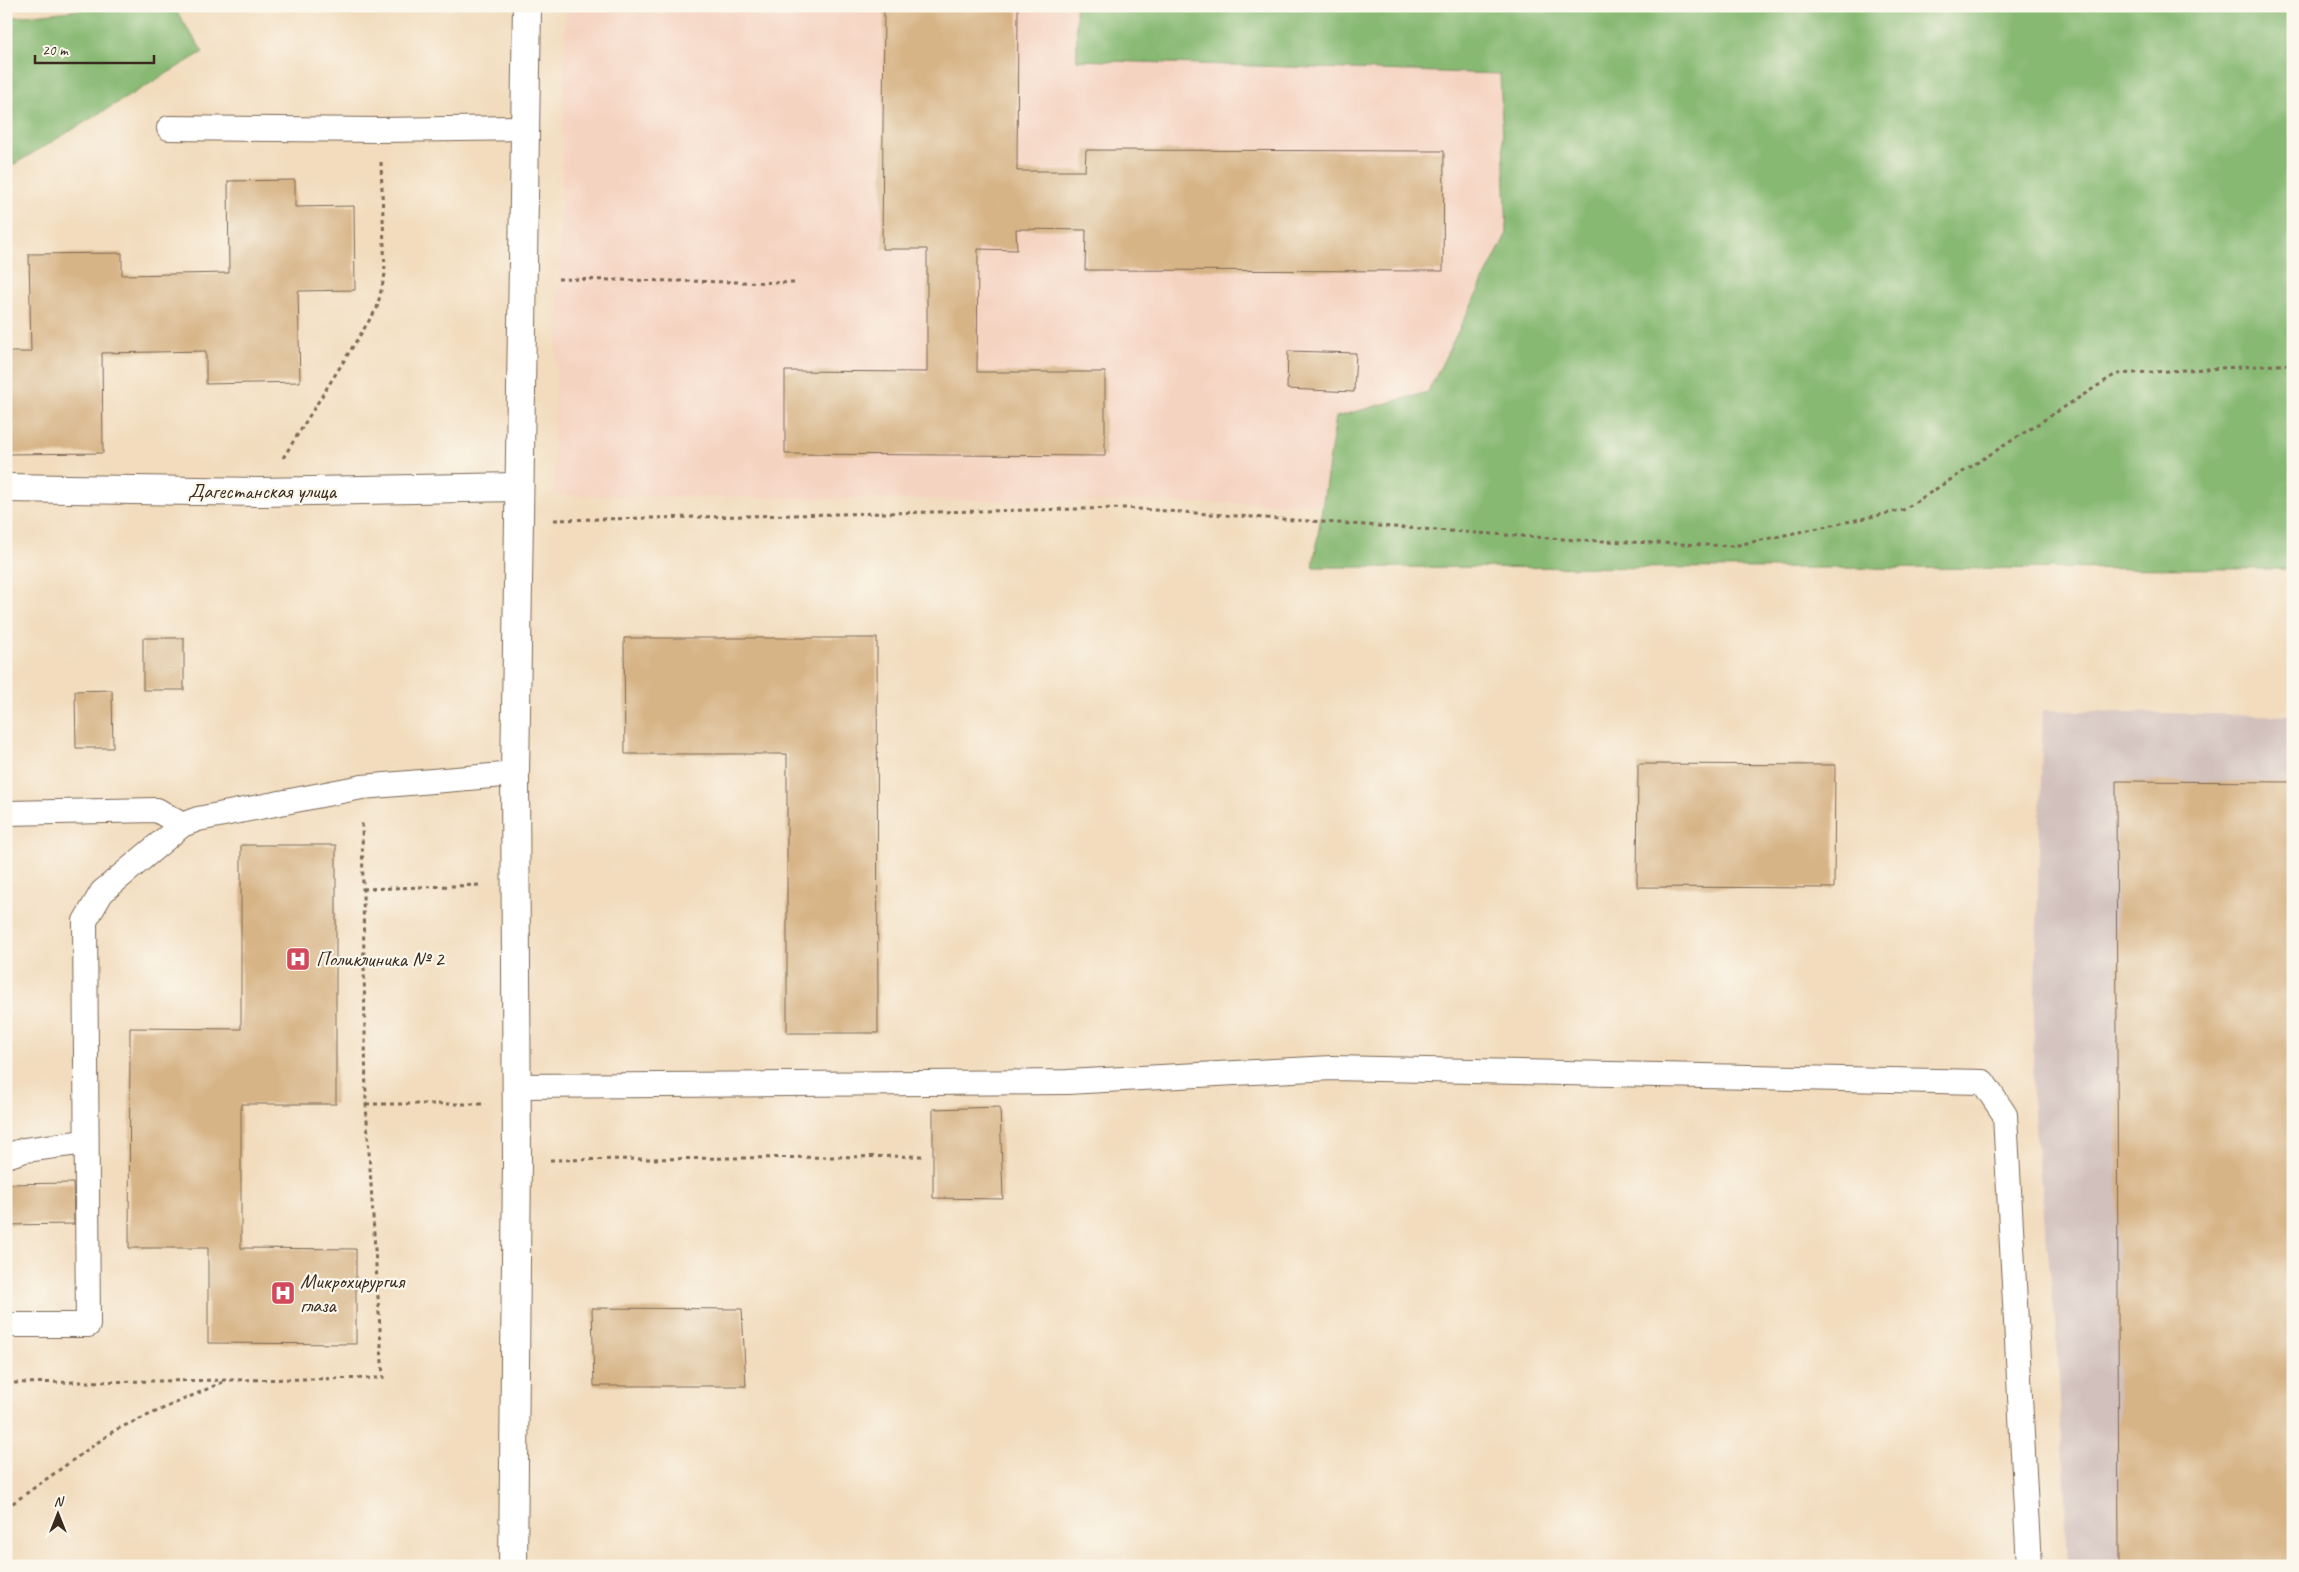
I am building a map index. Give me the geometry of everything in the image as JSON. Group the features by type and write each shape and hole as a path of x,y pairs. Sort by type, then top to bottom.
{"street":[{"path":"513,1566 517,1160 515,1095 515,774 527,6"},
{"name":"Дагестанская улица","path":"6,488 261,492 518,487"}],"lane":[{"path":"168,128 380,130 525,128"},
{"path":"6,1325 88,1325 85,1142 85,921 102,892 182,824 198,819 362,787 515,774"},
{"path":"6,813 157,810 182,824"},
{"path":"515,1095 1067,1082 1332,1068 1983,1082 2005,1115 2028,1566"},
{"path":"6,1156 26,1150 85,1142"}],"path":[{"path":"261,492 377,308 385,274 380,130"},
{"path":"522,281 558,279 796,283"},
{"path":"518,518 585,520 1125,508 1577,540 1733,546 1903,510 2116,374 2293,364"},
{"path":"6,1383 383,1378 366,1104 362,787"},
{"path":"363,889 515,883"},
{"path":"366,1104 515,1095"},
{"path":"517,1160 923,1156"},
{"path":"6,1508 115,1430 225,1380"}],"shaded area":[{"path":"566,6 1755,6 1764,510 553,495"},
{"path":"2043,710 2293,716 2293,1566 2068,1566 2057,1339 2032,1098"}],"green space":[{"path":"117,6 173,6 203,52 6,169 6,18"},
{"path":"1076,6 2293,6 2293,569 1313,567 1336,417 1428,392 1507,233 1500,74 1077,60"}],"building":[{"path":"884,6 1018,6 1017,171 1085,171 1086,150 1444,151 1443,271 1085,270 1086,230 1016,229 1017,250 978,249 977,372 1105,372 1105,456 785,454 785,371 927,372 927,249 882,249"},
{"path":"295,180 295,207 354,206 355,290 298,291 300,382 206,384 206,351 102,353 103,453 6,454 6,352 31,352 29,254 122,253 122,275 229,273 228,181"},
{"path":"1288,351 1356,353 1354,392 1287,389"},
{"path":"143,638 184,638 184,690 143,690"},
{"path":"624,638 877,638 878,1033 787,1033 787,754 625,754"},
{"path":"112,690 113,748 76,748 75,691"},
{"path":"1638,764 1835,765 1834,888 1637,887"},
{"path":"2116,781 2293,782 2293,1566 2119,1566"},
{"path":"241,845 336,845 336,1104 241,1104 241,1248 356,1249 356,1344 208,1343 208,1248 129,1248 130,1028 241,1029"},
{"path":"1000,1107 1003,1199 933,1198 933,1109"},
{"path":"73,1183 74,1224 6,1225 6,1184"},
{"path":"592,1308 742,1309 746,1386 594,1386"}],"place":[{"name":"Поликлиника № 2","path":"298,959"},
{"name":"Микрохирургия глаза","path":"283,1293"}]}
